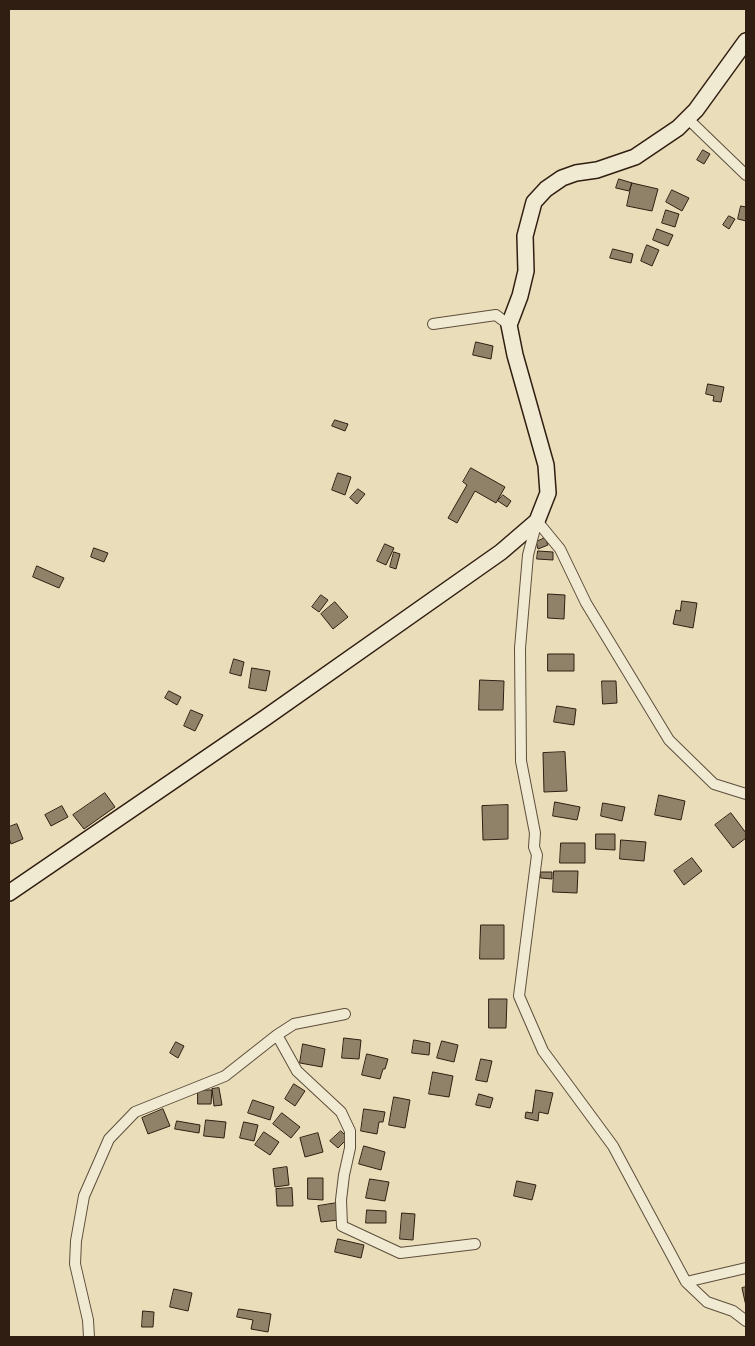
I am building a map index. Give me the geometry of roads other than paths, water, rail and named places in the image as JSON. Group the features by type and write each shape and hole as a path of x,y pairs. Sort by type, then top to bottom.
{"street":[{"path":"746,41 696,110 678,128 635,157 597,170 576,173 562,178 546,189 534,202 525,236 526,271 520,296 509,325 515,356 546,465 548,493 528,555 520,648 521,761 536,833 534,847 537,855 519,996 543,1051 613,1146 686,1282 707,1302 733,1311 746,1321"},
{"path":"687,118 746,175"},
{"path":"433,324 496,315 509,325"},
{"path":"538,521 560,549 586,603 669,740 714,784 746,794"},
{"path":"9,893 265,718 493,558 538,521"},
{"path":"89,1337 88,1320 75,1264 76,1242 84,1196 110,1139 135,1112 225,1076 294,1024 346,1014"},
{"path":"277,1035 297,1072 340,1112 350,1131 350,1148 341,1200 342,1226 400,1253 475,1244"},
{"path":"686,1282 746,1268"}]}
